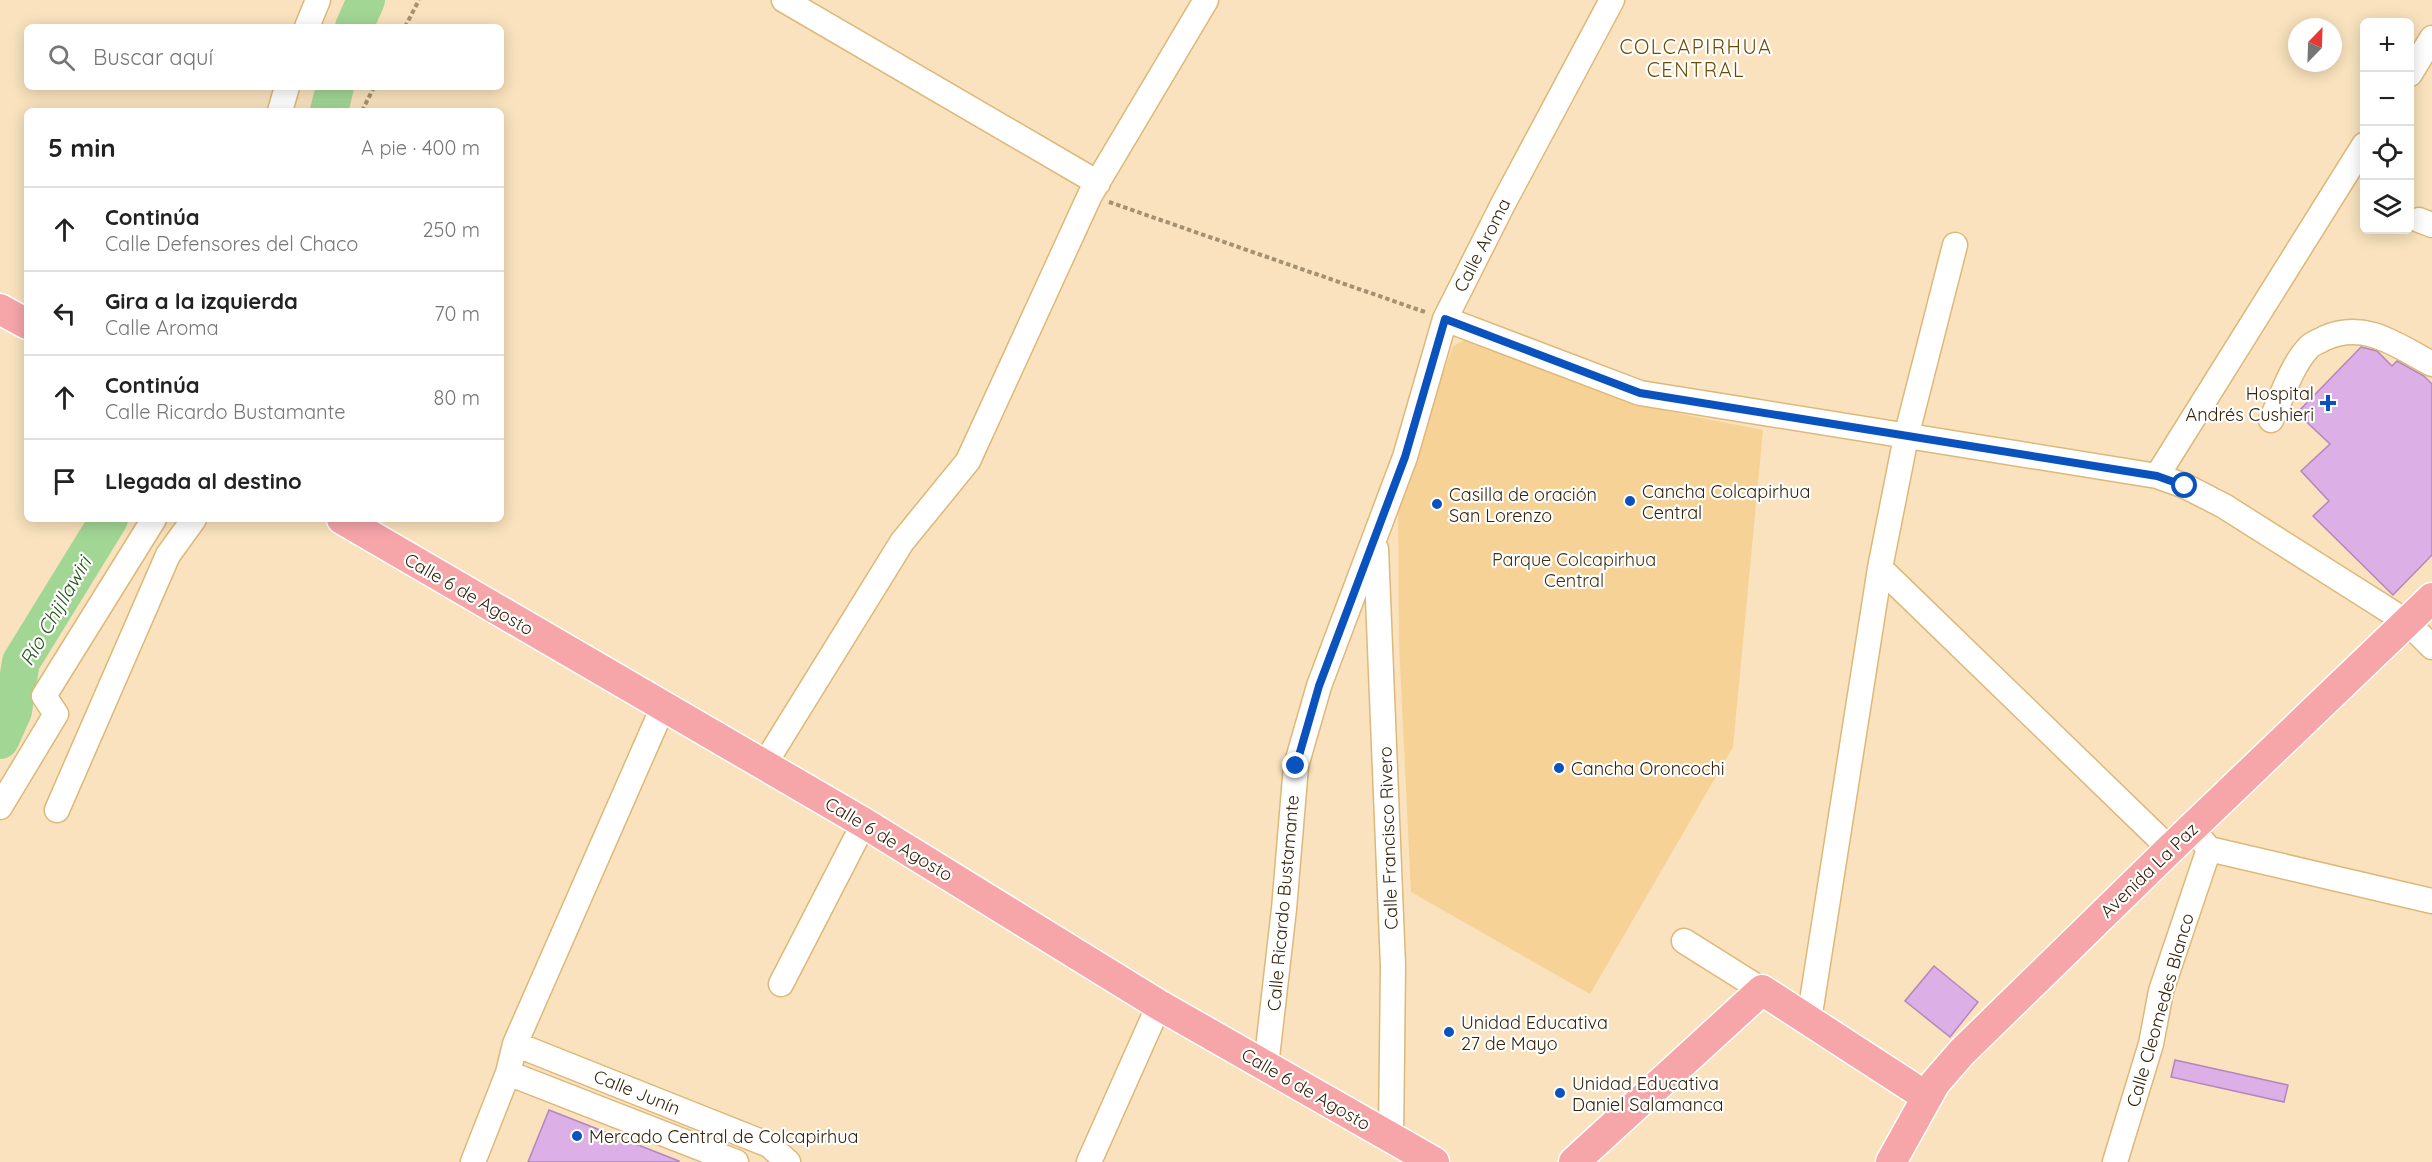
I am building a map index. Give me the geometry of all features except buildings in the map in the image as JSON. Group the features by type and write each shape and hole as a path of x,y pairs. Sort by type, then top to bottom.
{"main road":[{"path":"0,309 24,322"},
{"name":"Calle 6 de Agosto","path":"347,522 864,823 1159,1005 1266,1066 1387,1150 1434,1162"},
{"name":"Avenida La Paz","path":"1891,1162 1935,1083 1962,1053 2170,849 2200,838 2432,598"},
{"path":"1574,1162 1762,990 1927,1098"}],"street":[{"path":"308,24 318,0"},
{"path":"784,0 1094,189"},
{"path":"764,765 902,542 968,460 1094,189 1206,0"},
{"name":"Calle Aroma","path":"1375,538 1405,457 1445,319 1611,0"},
{"path":"2410,72 2432,38"},
{"path":"281,108 286,90"},
{"path":"2157,476 2360,151"},
{"path":"1809,1020 1880,568 1906,437 1955,245"},
{"path":"1445,319 1640,393 2157,476 2185,486 2224,506 2407,622 2432,647"},
{"path":"2271,420 2299,361 2310,346 2332,335 2361,331 2382,338 2432,364"},
{"path":"0,807 56,714 44,696 152,522"},
{"path":"57,810 168,555 192,522"},
{"name":"Calle Ricardo Bustamante","path":"1266,1066 1284,909 1296,766 1319,686 1375,538"},
{"name":"Calle Francisco Rivero","path":"1375,538 1394,966 1387,1150"},
{"path":"1880,568 2170,849"},
{"path":"473,1162 508,1073 516,1044 663,707"},
{"path":"781,984 864,823"},
{"path":"2200,838 2432,901"},
{"name":"Calle Cleomedes Blanco","path":"2115,1162 2151,1044 2161,991 2200,838"},
{"path":"1684,941 1762,990"},
{"path":"1089,1162 1159,1005"},
{"name":"Calle Junín","path":"516,1044 769,1145 787,1162"},
{"name":"Calle Junín","path":"508,1073 736,1162"}],"path":[{"path":"407,24 419,0"},
{"path":"364,108 372,90"},
{"path":"1094,189 1445,319"}],"green space":[{"name":"Parque Colcapirhua Central","path":"1469,338 1636,405 1763,430 1733,747 1590,994 1411,892 1399,643 1398,498 1453,346"}],"waterway":[{"name":"Río Chijllawiri","path":"355,24 366,0"},
{"name":"Río Chijllawiri","path":"330,108 334,90"},
{"name":"Río Chijllawiri","path":"0,740 13,711 21,662 107,522"}],"place":[{"name":"Hospital Andrés Cushieri","path":"2328,403"},
{"name":"Cancha Colcapirhua Central","path":"1630,501"},
{"name":"Casilla de oración San Lorenzo","path":"1437,504"},
{"name":"Cancha Oroncochi","path":"1559,768"},
{"name":"Unidad Educativa 27 de Mayo","path":"1449,1032"},
{"name":"Unidad Educativa Daniel Salamanca","path":"1560,1093"},
{"name":"Mercado Central de Colcapirhua","path":"577,1136"}],"district":[{"name":"COLCAPIRHUA CENTRAL","path":"1696,58"}],"route":[{"path":"1296,766 1319,686 1348,614 1405,457 1445,319 1640,393 2157,476 2185,486"}]}
